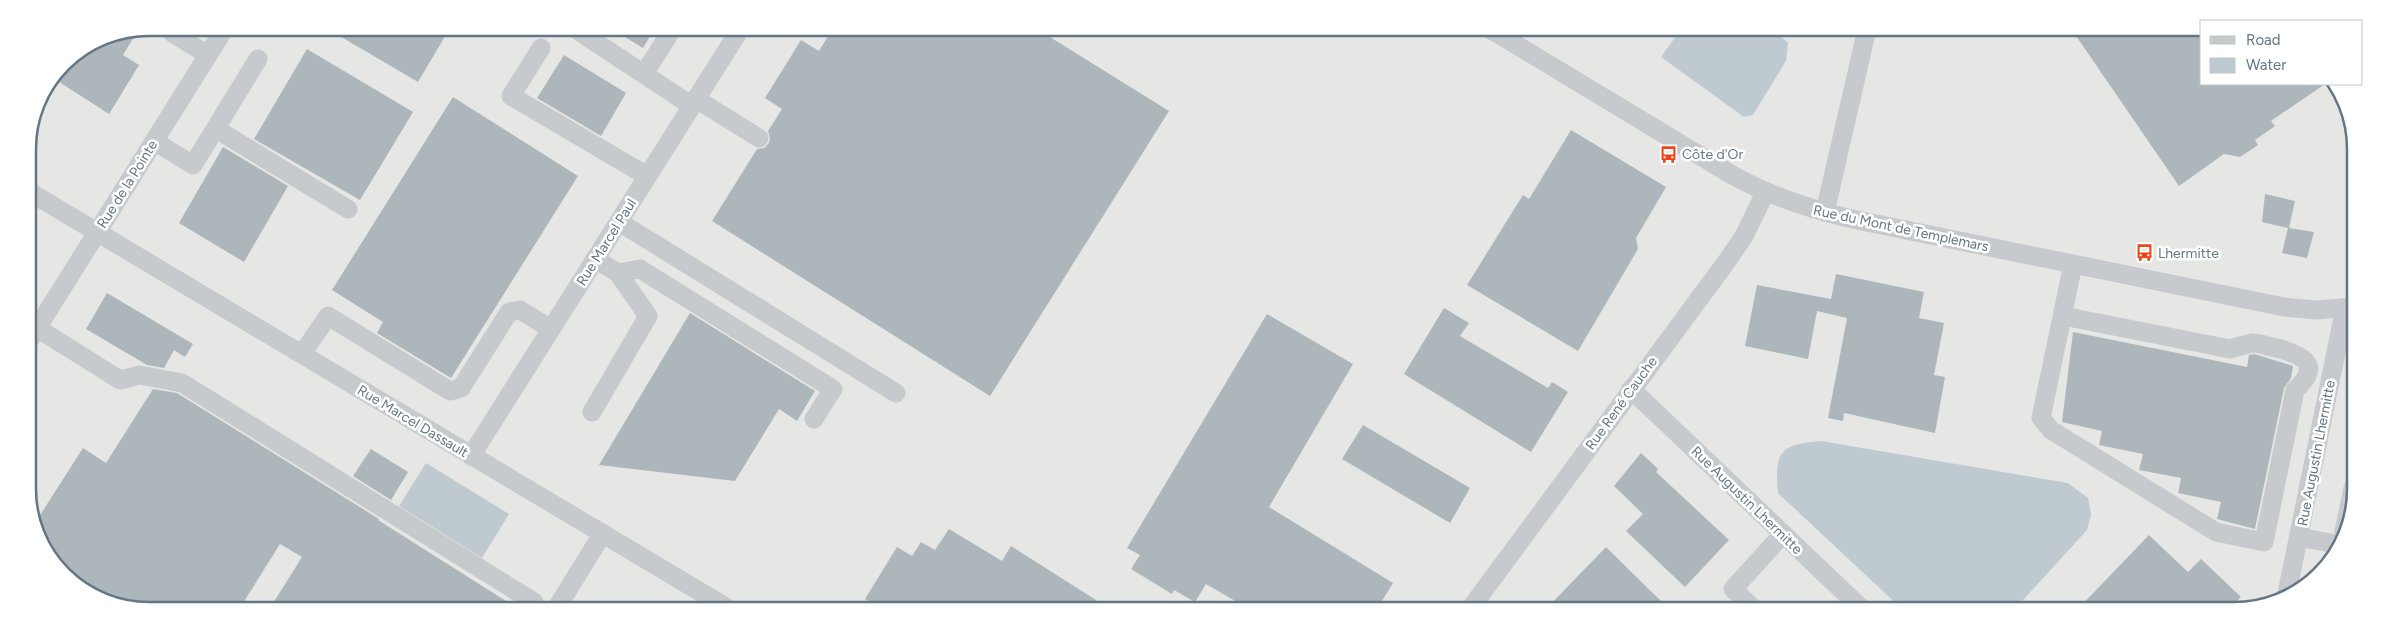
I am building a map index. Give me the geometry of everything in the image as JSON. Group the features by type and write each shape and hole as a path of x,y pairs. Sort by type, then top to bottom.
{"street":[{"path":"177,36 208,55"},
{"name":"Rue de la Pointe","path":"36,329 220,36"},
{"path":"586,36 644,74 759,138"},
{"path":"644,74 668,36"},
{"name":"Rue Marcel Paul","path":"471,456 736,36"},
{"name":"Rue du Mont de Templemars","path":"1502,36 1732,175 1765,192 1825,212 2284,307 2316,310 2347,308"},
{"path":"1825,212 1867,36"},
{"path":"541,48 511,96 647,176"},
{"path":"154,141 193,166 258,59"},
{"path":"216,129 348,209"},
{"name":"Rue René Cauche","path":"1476,602 1732,253 1748,229 1765,192"},
{"name":"Rue Marcel Dassault","path":"36,196 717,602"},
{"path":"618,222 896,393"},
{"path":"592,412 648,316 618,273 595,259"},
{"path":"2063,316 2230,349 2254,343 2295,353 2304,358 2309,364 2308,374 2303,383 2295,390 2264,542 2216,532 2051,430 2041,418 2074,264"},
{"path":"618,273 640,269 833,389 814,419"},
{"path":"302,354 328,316 450,391 461,388 509,312 520,310 551,329"},
{"name":"Rue Augustin Lhermitte","path":"2288,588 2347,317"},
{"path":"36,336 120,380 140,375 182,383 534,602"},
{"name":"Rue Augustin Lhermitte","path":"1631,389 1855,602"},
{"path":"560,602 603,534"},
{"path":"1747,602 1733,589 1783,534"},
{"path":"2299,537 2333,543"}],"shaded area":[{"path":"142,36 2200,36 2200,85 2327,85 2341,113 2345,127 2347,149 2347,489 2345,511 2332,545 2308,574 2290,587 2277,593 2256,600 2241,602 142,602 127,600 93,587 69,569 51,545 38,511 36,489 36,142 40,120 48,99 69,69 93,51 127,38"}],"water":[{"path":"1676,36 1779,36 1788,42 1786,61 1753,115 1744,117 1661,57"},
{"path":"1821,441 2068,483 2088,498 2091,515 2087,530 2021,602 1894,602 1778,493 1777,468 1779,459 1788,448 1807,442"},
{"path":"426,463 509,514 482,558 399,506"}],"building":[{"path":"340,36 445,36 418,82"},
{"path":"623,36 650,36 643,48"},
{"path":"828,36 1048,36 1169,111 990,396 712,221 757,149 764,148 769,143 768,131 782,109 765,98 801,40 819,51"},
{"path":"2076,36 2200,36 2200,85 2324,85 2271,121 2275,126 2255,140 2258,145 2240,157 2224,154 2179,186"},
{"path":"134,37 123,55 139,65 109,114 59,82 69,69 93,51 113,42"},
{"path":"307,49 413,112 360,200 254,139"},
{"path":"564,55 626,93 601,136 537,98"},
{"path":"453,97 578,176 451,378 377,333 383,322 332,290"},
{"path":"1571,130 1666,187 1636,238 1638,249 1578,351 1467,285 1523,195 1529,199"},
{"path":"223,147 288,186 244,262 179,223"},
{"path":"2265,194 2295,201 2289,228 2314,232 2307,258 2282,253 2288,228 2262,222"},
{"path":"1836,274 1924,292 1919,318 1944,323 1934,375 1945,377 1935,433 1844,413 1843,421 1828,418 1847,318 1817,311 1808,359 1745,346 1757,285 1831,299"},
{"path":"107,293 193,344 185,357 174,350 164,368 147,365 86,329"},
{"path":"1444,308 1469,323 1460,336 1548,388 1552,382 1568,392 1531,452 1404,374"},
{"path":"690,313 815,391 797,421 779,409 735,481 599,465"},
{"path":"1267,314 1353,364 1269,507 1393,583 1381,602 1237,602 1206,584 1195,602 1174,590 1172,594 1131,569 1140,555 1127,548"},
{"path":"2073,332 2247,367 2249,355 2254,354 2293,366 2291,378 2284,388 2255,529 2217,519 2221,502 2178,493 2181,478 2139,470 2143,454 2099,445 2102,431 2062,422"},
{"path":"153,389 177,393 508,602 274,602 302,557 280,544 244,602 142,602 113,596 93,587 69,569 51,545 39,516 83,448 106,463"},
{"path":"1363,425 1470,488 1450,523 1342,459"},
{"path":"371,449 408,472 391,500 353,476"},
{"path":"1641,453 1658,469 1656,472 1729,540 1685,587 1626,531 1643,514 1614,486"},
{"path":"949,529 1002,561 1011,546 1099,602 870,602 865,599 897,547 912,556 921,542 935,550"},
{"path":"2149,535 2188,572 2201,559 2241,597 2236,602 2085,602"},
{"path":"1606,547 1662,602 1553,602"}],"place":[{"name":"Côte d'Or","path":"1668,154"},
{"name":"Lhermitte","path":"2144,253"}]}
